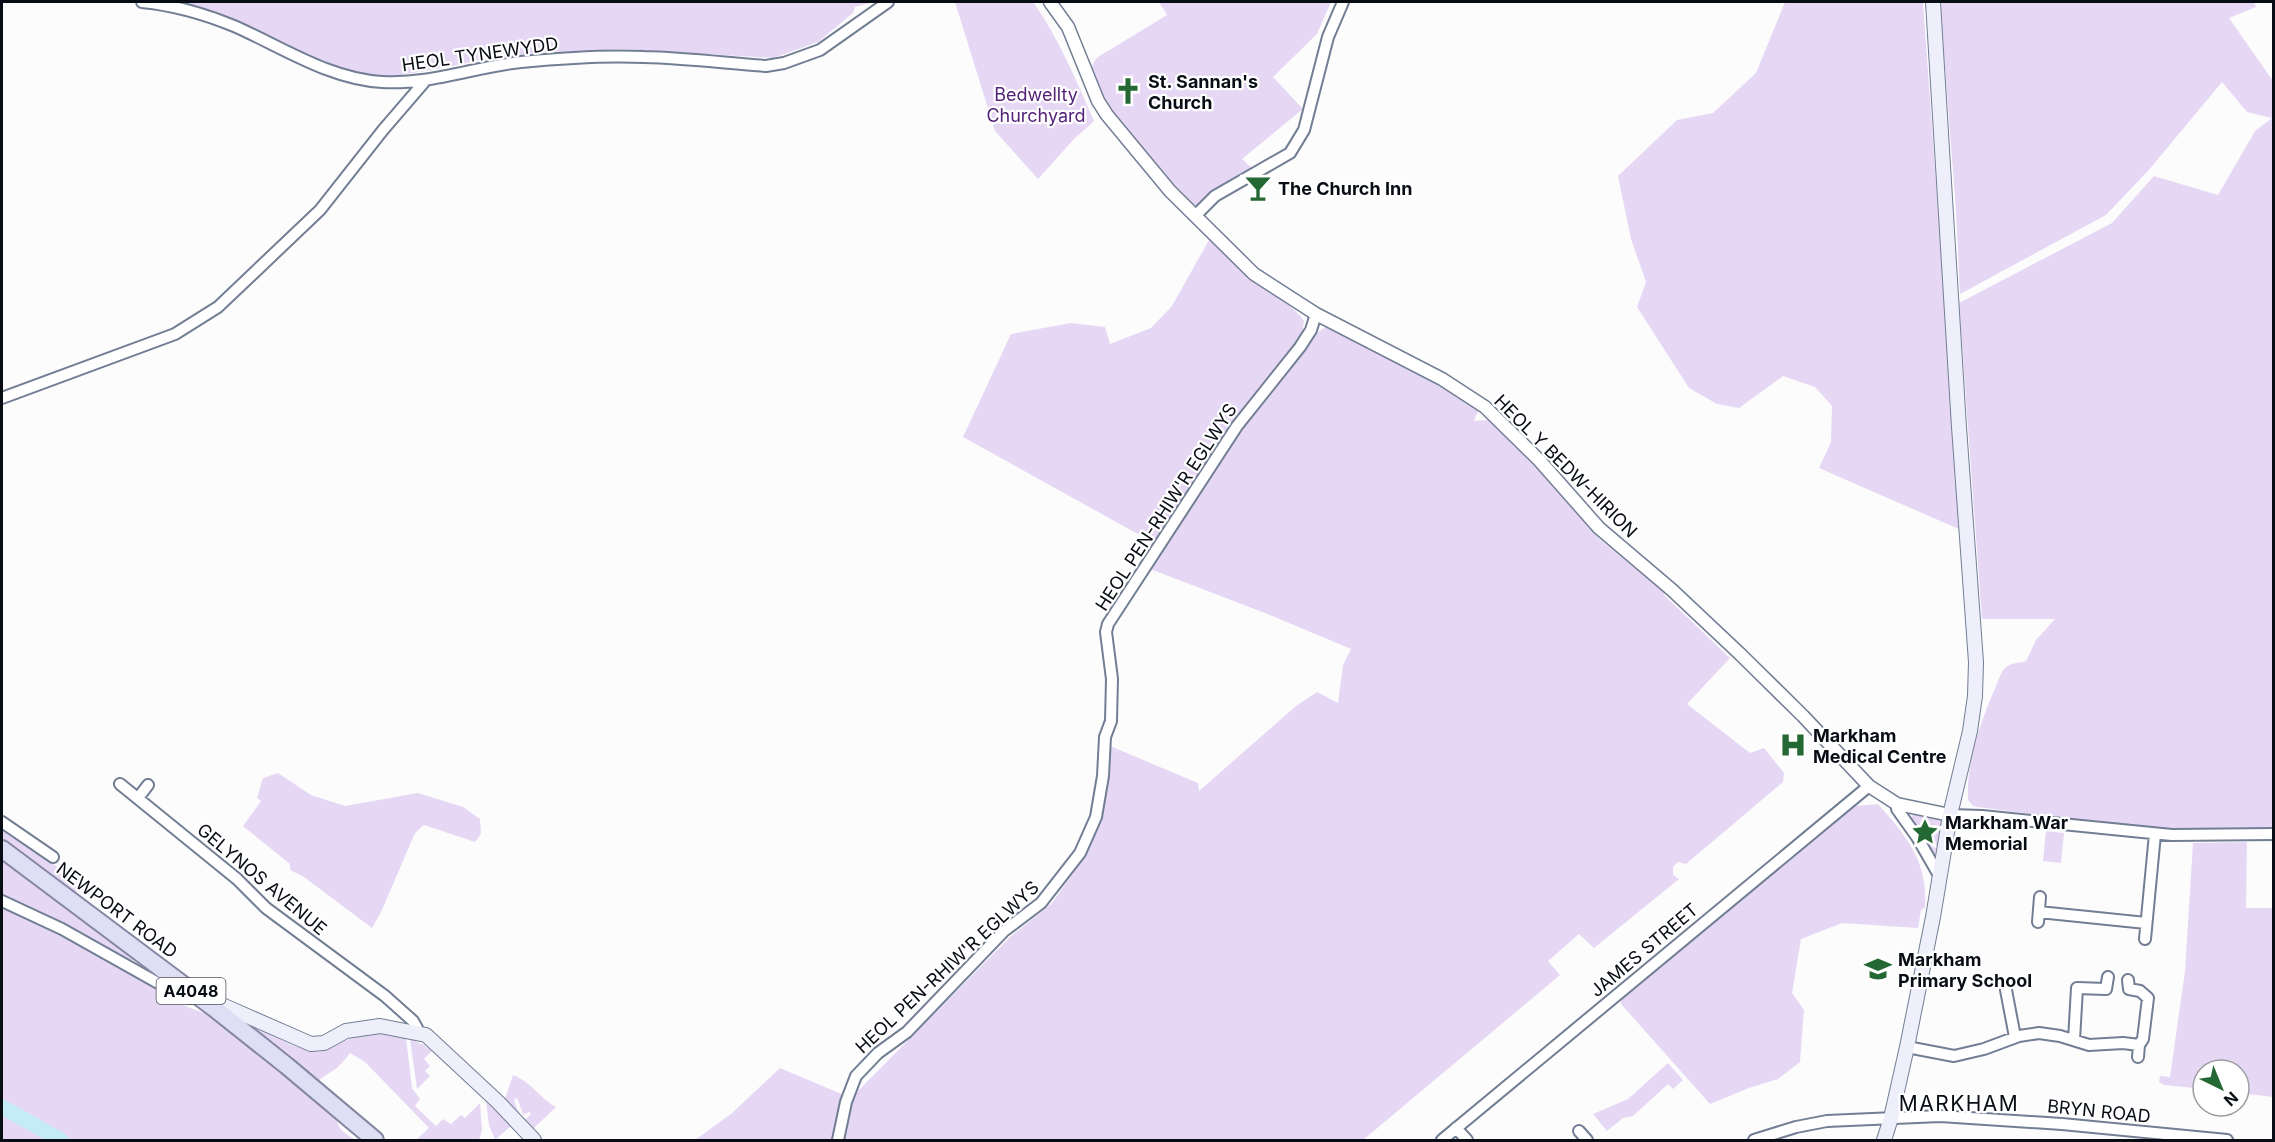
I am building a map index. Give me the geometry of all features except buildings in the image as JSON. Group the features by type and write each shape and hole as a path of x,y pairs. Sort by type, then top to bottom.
{"main road":[{"path":"1884,1140 1907,1047 1950,815 1976,696 1976,662 1933,2"},
{"name":"NEWPORT ROAD","path":"2,849 195,993 375,1140"},
{"path":"214,1008 217,1004 222,1005 311,1044 324,1043 346,1031 362,1027 380,1026 417,1033 433,1040 534,1140"}],"street":[{"name":"HEOL TYNEWYDD","path":"142,2 156,2 233,26 330,71 353,79 382,82 426,80 518,62 580,57 643,57 766,66 784,63 820,50 888,2"},
{"name":"HEOL Y BEDW-HIRION","path":"1050,2 1068,27 1098,101 1107,115 1170,190 1254,274 1316,314 1443,379 1491,412 1539,460 1599,528 1672,590 1740,654 1869,786 1897,804 1950,815"},
{"path":"1195,216 1215,196 1290,153 1298,141 1309,112 1328,37 1343,2"},
{"path":"2,398 175,334 218,307 320,210 426,80"},
{"name":"HEOL PEN-RHIW'R EGLWYS","path":"838,1140 846,1102 856,1076 878,1053 908,1032 1004,931 1041,903 1080,853 1096,817 1103,776 1106,737 1113,705 1106,632 1108,624 1237,426 1311,330 1316,314"},
{"name":"GELYNOS AVENUE","path":"120,784 237,879 266,908 385,996 413,1021 417,1033"},
{"path":"138,798 148,785"},
{"name":"JAMES STREET","path":"1442,1140 1869,786"},
{"path":"1897,804 1896,809 1917,837 1940,878"},
{"path":"1950,815 1982,816 2155,834 2274,834"},
{"path":"2,822 53,857"},
{"path":"2145,939 2155,834"},
{"path":"2040,897 2039,917 2146,923"},
{"path":"2,901 62,929 183,998 191,998 195,993"},
{"path":"2074,1040 2077,988 2106,989 2109,977"},
{"path":"2128,980 2129,989 2140,991 2148,998 2143,1039 2139,1045 2138,1057"},
{"path":"2006,990 2015,1037"},
{"path":"1907,1047 1954,1056 1984,1049 2015,1037 2045,1034 2098,1046 2123,1043 2139,1045"},
{"name":"BRYN ROAD","path":"1754,1140 1796,1127 1827,1121 1970,1117 2227,1140"},
{"path":"1456,1128 1467,1140"},
{"path":"1579,1131 1587,1140"}],"green space":[{"path":"169,2 873,2 855,7 853,13 818,42 773,58 620,49 489,58 388,77 359,74 311,56 251,26"},
{"name":"Bedwellty Churchyard","path":"955,2 1033,2 1051,30 1074,75 1094,121 1074,139 1038,179 995,131"},
{"name":"Bedwellty Churchyard","path":"1159,2 1331,2 1317,34 1273,77 1303,109 1242,159 1253,169 1197,205 1188,204 1116,117 1094,81 1091,69 1098,57 1167,15"},
{"path":"1785,2 1923,2 1961,530 1819,468 1831,442 1832,406 1815,387 1783,376 1739,408 1717,404 1689,388 1637,307 1646,282 1631,239 1618,176 1677,120 1713,113 1756,73"},
{"path":"1940,2 2254,2 2256,7 2229,18 2273,81 2273,829 2174,831 2149,829 1985,808 1973,806 1968,800 1972,756 1985,713 2001,675 2009,666 2026,661 2036,640 2055,619 1982,619 1959,303 2112,223 2154,176 2218,195 2255,131 2272,118 2247,112 2222,82 2148,171 2106,215 1960,294"},
{"path":"1209,240 1250,278 1295,311 1304,321 1302,335 1298,344 1232,424 1154,543 963,437 1011,334 1071,323 1105,327 1110,344 1151,328 1172,306"},
{"path":"1326,327 1424,375 1478,411 1474,421 1488,420 1527,457 1598,538 1665,593 1664,595 1730,658 1687,704 1750,753 1764,748 1784,773 1783,782 1686,864 1678,862 1673,867 1673,875 1679,879 1594,948 1579,934 1548,961 1560,975 1363,1140 843,1140 855,1094 1010,937 1052,903 1081,862 1098,828 1108,790 1110,746 1198,783 1199,791 1296,706 1317,692 1338,703 1343,665 1351,649 1150,569 1241,429 1318,332"},
{"path":"278,773 311,795 345,806 418,793 463,807 480,819 481,834 475,842 424,825 415,833 372,928 304,877 290,870 290,864 243,826 261,801 257,798 263,778"},
{"path":"1878,804 1906,839 1919,863 1925,891 1925,908 1921,910 1918,928 1842,923 1801,939 1792,993 1804,1010 1800,1062 1778,1079 1710,1104 1621,1004 1621,999 1854,806"},
{"path":"1915,813 1938,818 1943,824 1940,850 1935,854 1930,851 1911,821"},
{"path":"2,827 82,885 76,893 2,840"},
{"path":"2046,831 2064,833 2061,863 2043,861"},
{"path":"2247,842 2246,908 2273,908 2273,1097 2251,1094 2251,1058 2191,1058 2191,1088 2164,1085 2159,1082 2160,1076 2170,1077 2185,971 2193,843"},
{"path":"2,860 135,959 128,961 42,913 2,897"},
{"path":"2,906 79,943 178,1003 211,1016 334,1115 341,1130 355,1140 2,1140"},
{"path":"229,1014 292,1045 320,1052 361,1034 380,1033 406,1038 412,1088 420,1099 415,1106 436,1126 443,1119 451,1124 461,1115 465,1118 480,1103 482,1130 479,1140 416,1140 429,1128 365,1062 350,1053 340,1065 317,1083"},
{"path":"410,1039 432,1051 424,1059 430,1066 425,1071 430,1076 417,1089"},
{"path":"1668,1063 1683,1080 1673,1089 1668,1084 1633,1116 1623,1118 1607,1131 1593,1114 1628,1099"},
{"path":"780,1068 844,1095 834,1140 695,1140 731,1114"},
{"path":"513,1075 526,1082 556,1107 533,1129 525,1120 531,1114 529,1112 521,1116 523,1114 517,1098 514,1100 519,1114 505,1099"},
{"path":"486,1101 511,1126 495,1140 489,1125"}],"waterway":[{"path":"2,1107 61,1140"}],"place":[{"name":"St. Sannan's Church","path":"1128,91"},
{"name":"The Church Inn","path":"1258,188"},
{"name":"Markham Medical Centre","path":"1793,745"},
{"name":"Markham War Memorial","path":"1925,832"},
{"name":"Markham Primary School","path":"1878,969"}],"district":[{"name":"MARKHAM","path":"1959,1103"}]}
